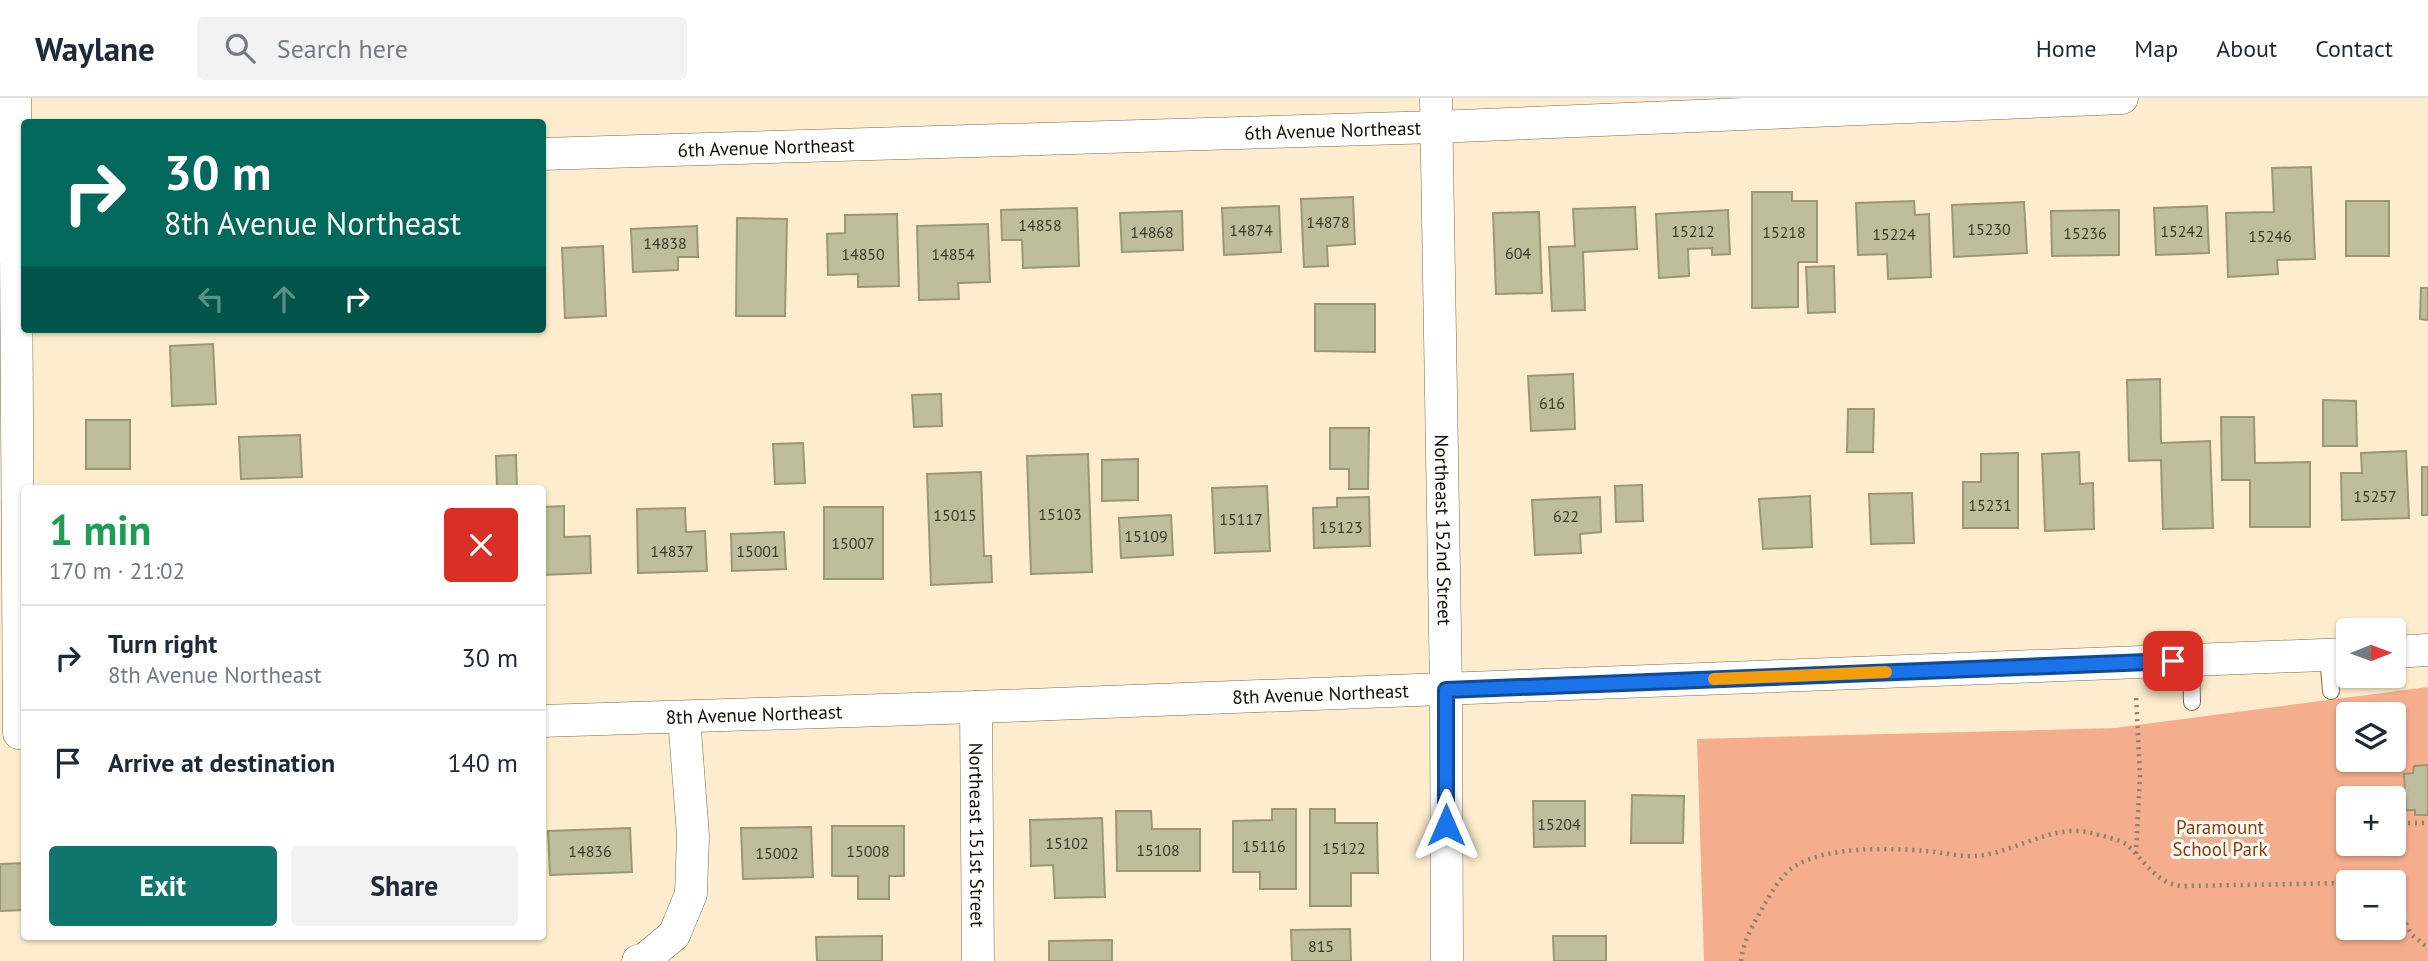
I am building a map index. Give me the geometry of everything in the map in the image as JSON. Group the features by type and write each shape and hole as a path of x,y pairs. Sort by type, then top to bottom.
{"street":[{"path":"14,733 15,98"},
{"name":"6th Avenue Northeast","path":"546,154 1436,112 2122,98"},
{"name":"Northeast 152nd Street","path":"1436,112 1446,690 1447,961"},
{"path":"2406,651 2428,650"},
{"name":"8th Avenue Northeast","path":"546,721 976,708 2336,654"},
{"name":"Northeast 151st Street","path":"976,708 978,961"},
{"path":"638,961 645,959 674,935 691,894 693,836 684,717"}],"lane":[{"path":"2191,660 2192,702"},
{"path":"2331,691 2336,665"}],"path":[{"path":"2135,662 2140,775 2136,855"},
{"path":"2406,823 2428,823"},
{"path":"1741,961 1742,948 1775,886 1795,866 1822,856 1867,850 1927,851 1971,857 2000,853 2069,830 2090,832 2125,843 2150,871 2168,884 2336,883"},
{"path":"2406,923 2411,934 2428,948"}],"green space":[{"name":"Paramount School Park","path":"2428,687 2428,961 1704,961 1697,739 2115,728"}],"building":[{"path":"2311,167 2315,259 2277,260 2278,274 2228,277 2226,213 2274,212 2272,168"},
{"path":"1752,192 1792,192 1792,201 1817,201 1817,262 1798,262 1798,307 1752,308"},
{"path":"1353,197 1355,244 1327,246 1328,266 1304,267 1301,199"},
{"path":"1914,201 1915,215 1929,214 1931,277 1888,279 1887,254 1858,255 1856,203"},
{"path":"2346,201 2389,201 2389,256 2346,256"},
{"path":"2024,202 2027,253 1954,257 1952,205"},
{"path":"1279,206 1281,252 1224,255 1222,208"},
{"path":"2207,206 2209,253 2156,255 2154,208"},
{"path":"1635,207 1637,249 1583,252 1585,310 1552,311 1549,247 1575,246 1573,209"},
{"path":"1077,208 1079,266 1023,268 1022,240 1002,240 1001,210"},
{"path":"1728,210 1730,254 1712,255 1712,248 1688,249 1689,276 1659,278 1656,214"},
{"path":"2119,210 2119,255 2052,256 2051,211"},
{"path":"1182,211 1183,250 1122,252 1120,213"},
{"path":"1539,212 1542,293 1496,294 1493,213"},
{"path":"897,214 899,286 858,287 858,274 828,275 827,234 845,233 845,215"},
{"path":"737,218 787,219 785,316 736,316"},
{"path":"988,224 990,282 958,283 959,299 919,300 917,226"},
{"path":"697,226 698,257 678,257 678,270 633,272 631,229"},
{"path":"603,246 606,316 565,318 562,248"},
{"path":"1834,266 1835,312 1808,313 1806,267"},
{"path":"2421,288 2428,288 2428,320 2420,319"},
{"path":"1315,304 1375,304 1375,352 1315,351"},
{"path":"213,344 216,404 172,406 170,346"},
{"path":"1573,374 1575,429 1531,431 1528,376"},
{"path":"2160,379 2161,443 2210,441 2213,528 2163,529 2161,460 2129,461 2127,380"},
{"path":"941,394 942,426 914,427 912,395"},
{"path":"2323,400 2356,401 2357,446 2323,446"},
{"path":"1848,409 1874,409 1873,452 1847,452"},
{"path":"2221,417 2254,417 2255,463 2310,462 2310,527 2250,527 2250,480 2222,480"},
{"path":"86,420 130,420 130,469 86,469"},
{"path":"1330,428 1369,428 1368,489 1349,489 1349,469 1330,469"},
{"path":"300,435 302,477 241,479 239,437"},
{"path":"803,443 805,483 775,484 773,444"},
{"path":"2406,451 2409,518 2342,520 2341,473 2362,473 2361,453"},
{"path":"2079,452 2080,484 2093,483 2094,529 2045,531 2042,454"},
{"path":"2018,453 2018,528 1963,528 1963,482 1981,482 1981,454"},
{"path":"1088,454 1092,572 1031,574 1027,456"},
{"path":"516,455 517,485 497,485 496,456"},
{"path":"1138,459 1138,500 1102,501 1102,460"},
{"path":"2422,467 2428,467 2428,515 2422,515"},
{"path":"981,472 984,556 991,556 992,582 931,585 927,474"},
{"path":"1642,485 1643,521 1616,522 1615,486"},
{"path":"1267,486 1270,551 1215,553 1212,488"},
{"path":"1912,493 1914,543 1871,544 1869,494"},
{"path":"1810,496 1812,547 1763,549 1759,499"},
{"path":"1369,497 1370,546 1314,548 1313,508 1337,507 1337,498"},
{"path":"1600,497 1601,532 1580,534 1581,553 1535,555 1532,500"},
{"path":"564,506 564,537 590,536 591,573 546,575 546,507"},
{"path":"824,507 883,507 883,579 824,579"},
{"path":"685,508 686,532 705,531 707,571 638,573 637,509"},
{"path":"1171,515 1173,555 1121,558 1119,518"},
{"path":"784,532 786,569 732,571 731,534"},
{"path":"2428,765 2428,815 2415,815 2415,810 2406,810 2404,774 2413,773 2414,766"},
{"path":"1632,795 1684,796 1683,843 1631,843"},
{"path":"1533,801 1585,801 1585,846 1534,847"},
{"path":"1272,809 1296,809 1296,889 1260,889 1260,872 1233,872 1233,821 1272,820"},
{"path":"1310,809 1335,809 1335,823 1377,823 1378,873 1351,873 1351,906 1310,906"},
{"path":"1116,811 1151,811 1152,829 1200,829 1200,871 1117,871"},
{"path":"1102,818 1105,897 1055,898 1053,865 1031,866 1030,820"},
{"path":"832,826 904,826 904,876 889,876 889,899 858,899 858,876 832,876"},
{"path":"811,827 813,877 743,879 741,828"},
{"path":"630,828 632,872 550,875 548,831"},
{"path":"21,863 21,910 0,911 0,864"},
{"path":"1350,929 1351,961 1292,961 1291,930"},
{"path":"882,936 882,961 817,961 816,937"},
{"path":"1553,936 1606,936 1606,961 1554,961"},
{"path":"1112,940 1112,961 1049,961 1049,941"}],"slow traffic":[{"path":"1714,679 1886,672"}],"route":[{"path":"1446,825 1446,690 2173,661"}]}
